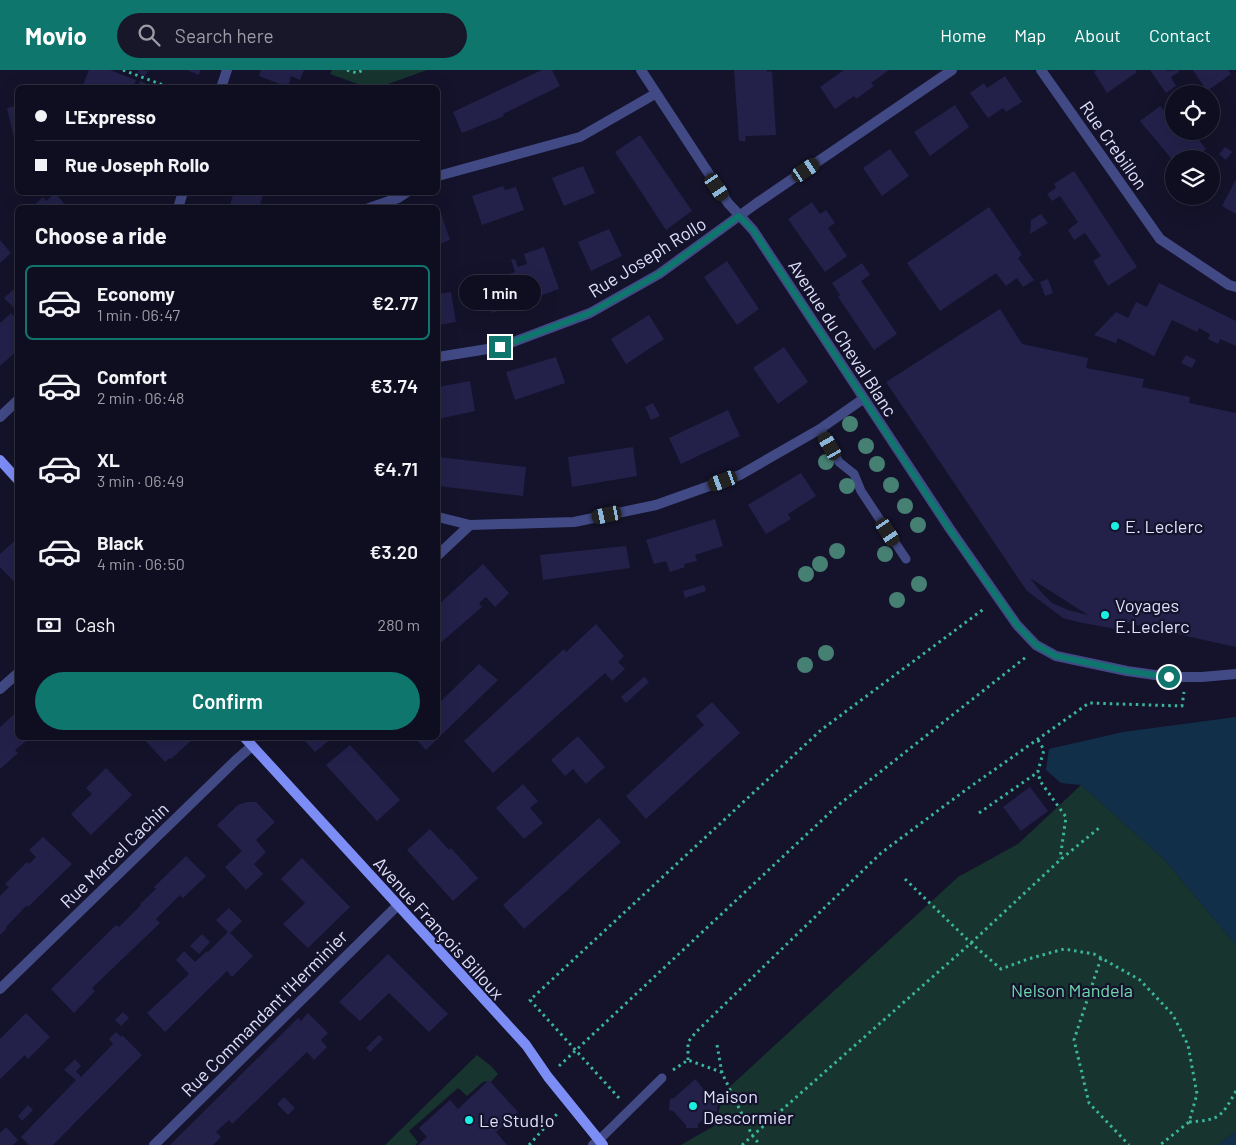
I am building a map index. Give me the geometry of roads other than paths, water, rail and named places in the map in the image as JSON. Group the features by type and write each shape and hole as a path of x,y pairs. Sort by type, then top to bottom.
{"main road":[{"path":"0,460 15,477"},
{"name":"Avenue François Billoux","path":"247,740 526,1046 598,1143"}],"street":[{"path":"222,85 227,70"},
{"name":"Avenue du Cheval Blanc","path":"640,70 728,203 753,230 950,530 1017,625 1040,646 1056,656 1074,661 1169,677 1236,674"},
{"name":"Rue Joseph Rollo","path":"440,357 500,347 590,313 659,274 739,216 952,70"},
{"name":"Rue Crebillon","path":"1041,70 1160,239 1229,285 1236,287"},
{"path":"440,175 580,137 656,94"},
{"path":"378,205 402,195"},
{"path":"440,518 470,525 574,522 656,505 740,474 820,429 863,399"},
{"path":"0,417 15,403"},
{"path":"440,553 470,525"},
{"path":"0,689 15,676"},
{"name":"Rue Marcel Cachin","path":"0,989 252,746"},
{"name":"Rue Commandant l'Herminier","path":"154,1145 397,906"}],"lane":[{"path":"820,429 839,462 854,474 861,492 906,559"},
{"path":"598,1143 662,1078"}],"water":[{"path":"1236,717 1236,945 1164,859 1081,785 1061,783 1046,770 1049,749 1123,732"},
{"path":"1236,1131 1236,1145 1218,1145"}],"place":[{"name":"E. Leclerc","path":"1115,526"},
{"name":"Voyages E.Leclerc","path":"1105,615"},
{"name":"Maison Descormier","path":"693,1106"},
{"name":"Le Stud!o","path":"469,1120"}],"park label":[{"name":"Nelson Mandela","path":"1072,990"}]}
